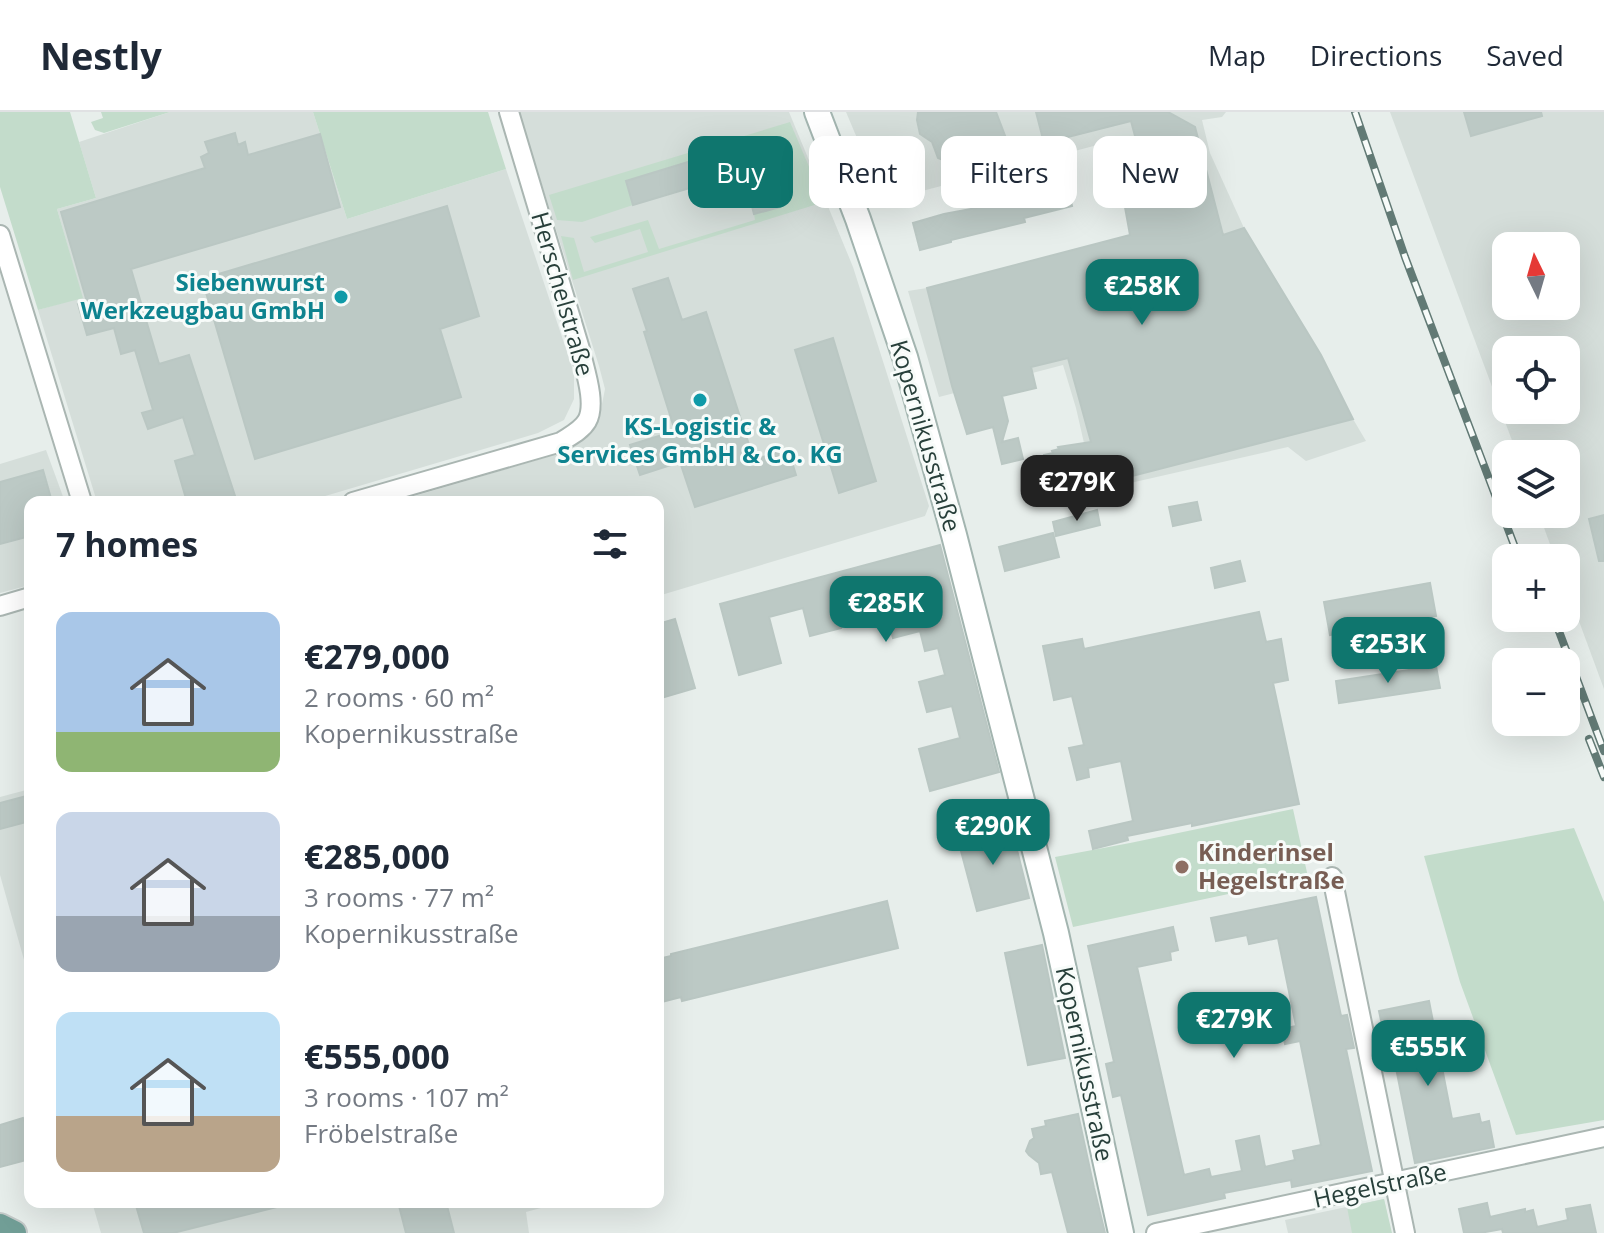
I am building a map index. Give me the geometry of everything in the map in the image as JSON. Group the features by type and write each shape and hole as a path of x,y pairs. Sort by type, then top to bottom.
{"main road":[{"path":"0,1226 14,1233"}],"street":[{"name":"Herschelstraße","path":"374,496 561,442 575,434 587,420 589,388 580,349 509,112"},
{"name":"Kopernikusstraße","path":"817,112 858,219 905,357 954,535 1056,933 1121,1233"},
{"path":"0,235 80,496"},
{"path":"0,606 24,599"},
{"path":"1332,877 1405,1233"},
{"name":"Hegelstraße","path":"1156,1233 1604,1137"}],"shaded area":[{"path":"170,112 313,112 347,219 506,169 574,373 574,399 564,420 538,433 325,496 95,496 38,310 82,297 57,209 96,198 79,142"},
{"path":"519,112 789,112 809,160 809,208 829,208 853,267 929,506 925,516 664,594 664,496 414,496 568,451 588,436 601,409 605,389"},
{"path":"846,112 1226,112 1222,117 1202,120 1206,136 1093,136 1093,146 1077,150 1077,136 941,136 941,186 925,190 925,136 856,136"},
{"path":"1390,112 1604,112 1604,689 1580,624 1580,544 1550,544 1544,528 1580,528 1580,440 1512,440 1506,424 1580,424 1580,336 1492,336 1492,387"},
{"path":"1207,141 1244,228 1321,355 1366,441 1306,461 1288,447 1095,491 1063,365 939,397 908,291 1130,235 1125,208 1207,208"},
{"path":"46,450 63,496 24,496 24,587 0,593 0,464"},
{"path":"24,791 24,960 0,875 0,797"},
{"path":"1384,1199 1391,1233 1288,1233 1285,1220"},
{"path":"94,1208 541,1208 526,1212 529,1233 101,1233"}],"green space":[{"path":"0,112 70,112 96,198 57,209 83,298 38,310 0,187"},
{"path":"101,112 170,112 104,133 95,130 91,122 103,118"},
{"path":"313,112 488,112 506,169 347,219"},
{"path":"790,122 809,167 809,207 573,280 561,236 574,238 584,272 648,252 640,229 595,243 590,237 648,220 659,249 755,220 754,214 774,208 793,208 793,136 744,136"},
{"path":"688,153 688,162 626,181 633,205 582,222 557,220 549,195"},
{"name":"Kinderinsel Hegelstraße","path":"1293,809 1308,877 1073,927 1055,857"},
{"path":"1574,828 1604,902 1604,1120 1516,1135 1460,982 1424,856"},
{"path":"1384,1199 1392,1233 1352,1233 1347,1207"}],"building":[{"path":"918,112 996,112 1005,136 941,136 941,159 932,142 920,134"},
{"path":"1036,112 1168,112 1195,127 1197,136 1135,136 1131,121 1072,136 1042,136"},
{"path":"1464,112 1541,112 1542,116 1471,136"},
{"path":"235,133 238,145 245,142 248,155 320,134 340,207 131,269 159,364 189,355 235,496 185,496 175,461 195,455 183,417 148,429 142,413 153,410 135,350 121,354 114,328 87,335 78,304 87,302 61,212 205,168 201,157 209,153 205,142"},
{"path":"688,162 688,188 633,205 626,181"},
{"path":"1207,173 1223,235 1244,228 1321,355 1353,419 1101,484 1099,470 1070,477 1065,484 1059,479 1050,481 1044,455 1053,453 1058,447 1091,442 1068,358 1031,367 1036,388 1002,396 1008,421 1002,442 1018,438 1023,459 1002,464 993,427 967,434 927,288 1130,235 1125,208 1207,208"},
{"name":"Siebenwurst Werkzeugbau GmbH","path":"447,206 479,316 440,329 461,397 255,459 202,279"},
{"path":"752,208 776,208 754,214"},
{"path":"976,208 1064,208 1024,218 1025,222 920,250 913,223"},
{"name":"KS-Logistic & Services GmbH & Co. KG","path":"668,278 682,320 706,312 754,460 788,449 796,475 695,507 680,462 640,475 630,445 675,431 633,289"},
{"name":"KS-Logistic & Services GmbH & Co. KG","path":"833,338 876,481 839,493 795,350"},
{"path":"43,470 50,496 24,496 24,538 0,544 0,482"},
{"path":"1197,502 1201,520 1173,526 1169,507"},
{"path":"1097,510 1100,525 1056,536 1053,522"},
{"path":"1604,515 1604,561 1599,561 1589,519"},
{"path":"1053,533 1059,557 1005,571 999,547"},
{"path":"940,545 999,772 930,791 919,749 960,738 952,706 927,712 919,682 945,675 938,648 925,651 920,631 893,638 883,602 864,607 861,595 834,602 841,628 810,636 803,608 769,617 781,663 739,675 720,604"},
{"path":"1240,561 1245,581 1215,588 1211,568"},
{"path":"1430,583 1436,616 1330,635 1324,602"},
{"path":"1259,612 1266,642 1281,639 1288,680 1273,683 1299,804 1127,836 1128,840 1093,849 1089,831 1133,821 1121,761 1088,768 1089,777 1077,780 1069,748 1084,745 1072,696 1054,700 1043,646 1082,639 1084,649"},
{"path":"675,619 695,688 664,697 664,622"},
{"path":"1436,666 1440,688 1339,703 1336,681"},
{"path":"24,797 24,823 0,829 0,803"},
{"path":"1010,822 1029,898 977,911 957,836"},
{"path":"1316,897 1341,1016 1347,1015 1354,1048 1346,1049 1372,1171 1292,1187 1291,1180 1224,1193 1225,1198 1148,1215 1121,1095 1113,1097 1106,1064 1114,1062 1088,946 1173,927 1178,950 1170,952 1171,960 1137,967 1184,1175 1209,1169 1211,1177 1242,1171 1236,1141 1259,1136 1265,1167 1295,1160 1293,1151 1321,1145 1300,1041 1285,1044 1282,1029 1296,1026 1278,938 1249,944 1247,935 1216,941 1211,918"},
{"path":"887,901 898,948 682,1001 681,997 664,1001 664,958"},
{"path":"1042,945 1065,1058 1028,1065 1005,953"},
{"path":"1429,1001 1452,1119 1479,1114 1481,1123 1489,1121 1494,1147 1415,1163 1391,1043 1386,1044 1379,1011"},
{"path":"1078,1114 1105,1233 1068,1233 1052,1172 1041,1174 1039,1163 1026,1151 1034,1138 1032,1129 1046,1126 1045,1121"},
{"path":"23,1118 24,1161 0,1167 0,1125"},
{"path":"1487,1203 1490,1217 1533,1210 1537,1227 1568,1220 1566,1209 1590,1205 1596,1233 1503,1233 1502,1229 1464,1233 1459,1209"},
{"path":"137,1208 273,1208 173,1233 144,1233"},
{"path":"400,1208 448,1208 454,1233 406,1233"}],"railway":[{"path":"1355,112 1405,257 1514,544"},
{"path":"1559,632 1604,751"},
{"path":"1589,739 1604,777"}],"place":[{"name":"Siebenwurst Werkzeugbau GmbH","path":"341,297"},
{"name":"KS-Logistic & Services GmbH & Co. KG","path":"700,400"},
{"name":"Kinderinsel Hegelstraße","path":"1182,867"}]}
